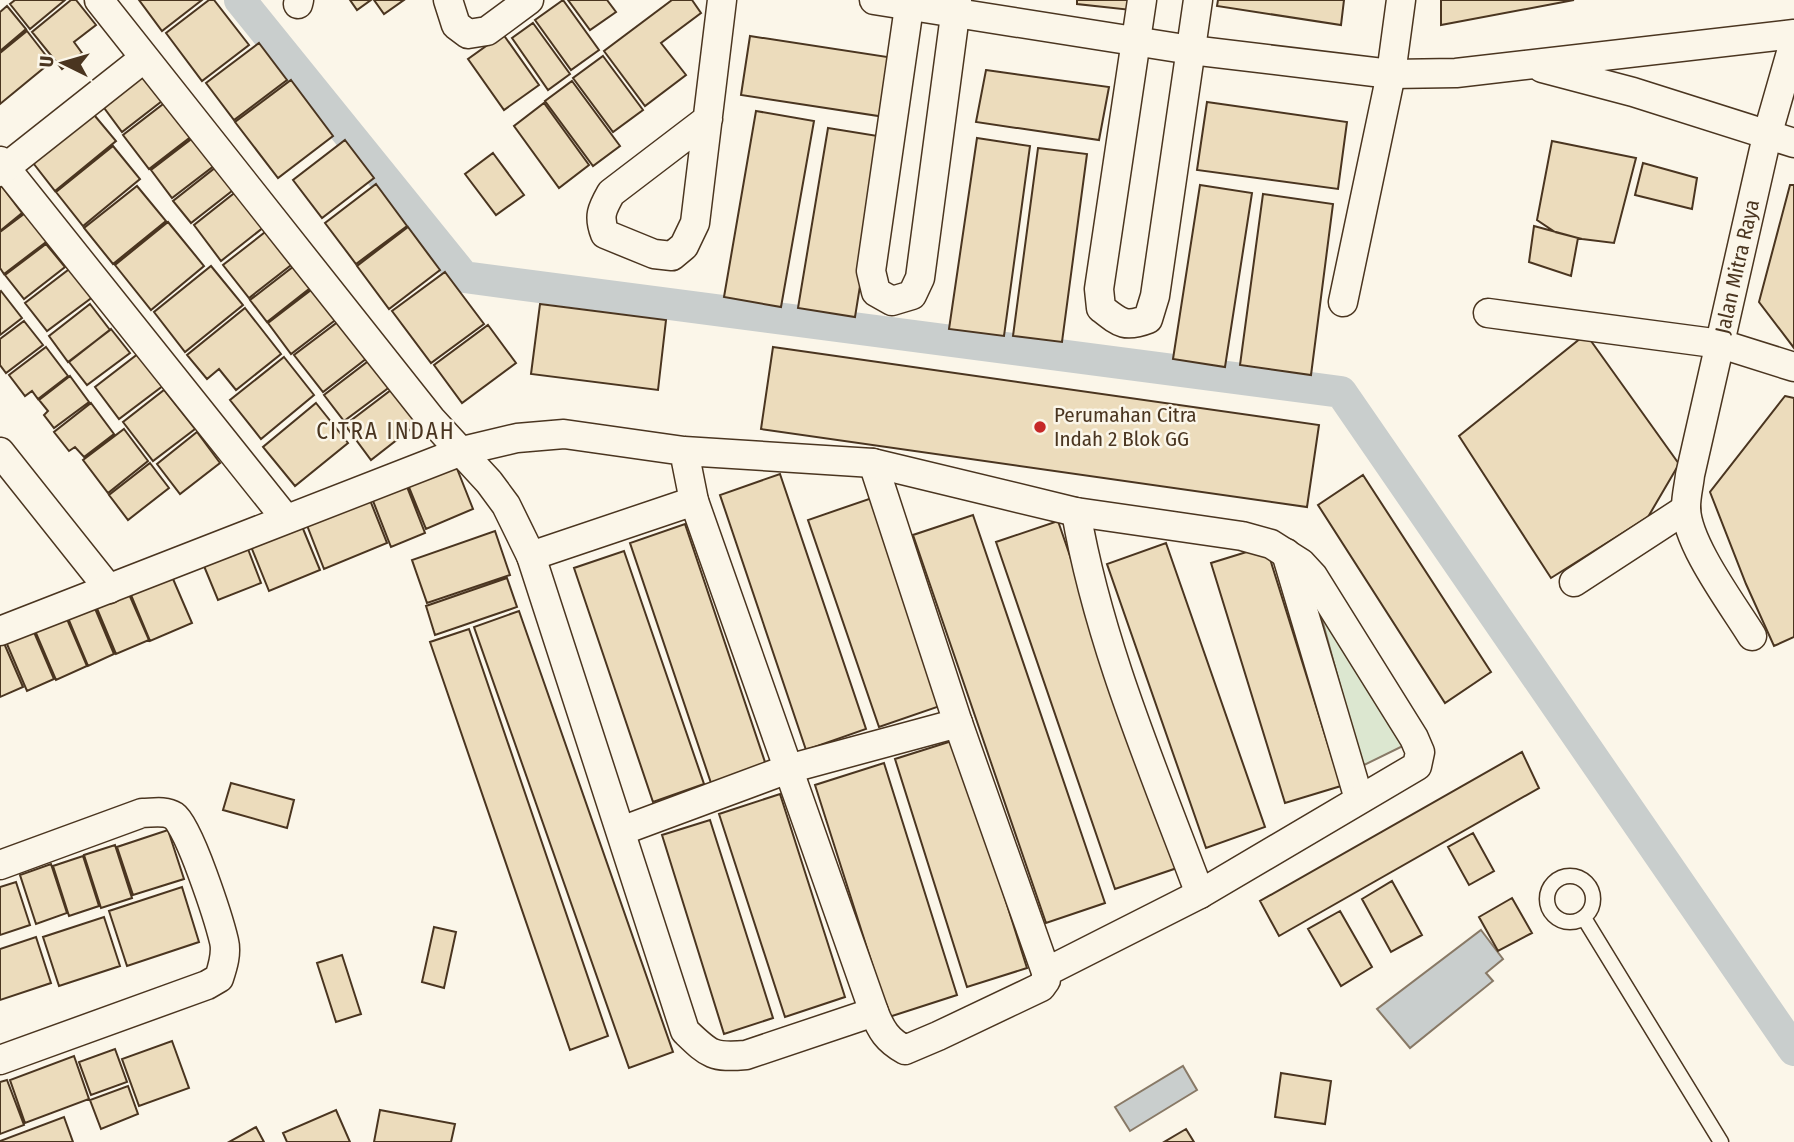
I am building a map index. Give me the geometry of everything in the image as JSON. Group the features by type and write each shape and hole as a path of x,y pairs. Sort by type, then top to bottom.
{"street":[{"path":"99,0 431,419 462,451 506,505 531,556 685,1031 707,1053 726,1057 747,1055 874,1012"},
{"path":"448,0 456,25 468,34 487,30 529,0"},
{"path":"708,120 611,193 601,211 600,221 605,234 654,254 673,256 684,246 695,223 708,120 722,0"},
{"path":"874,0 956,7 1191,50 1391,74 1456,73 1794,34"},
{"path":"1142,0 1099,289 1101,308 1115,319 1132,325 1148,319 1155,296 1198,0"},
{"path":"1343,302 1391,74 1401,0"},
{"path":"909,3 871,271 876,292 892,301 912,295 919,278 956,7"},
{"name":"Jalan Mitra Raya","path":"1488,313 1721,344 1781,139 1794,42"},
{"path":"144,59 2,167 286,519"},
{"path":"1524,64 1633,92 1781,139"},
{"path":"1752,636 1691,533 1686,509 1690,475 1721,344 1794,367"},
{"path":"0,631 462,451 517,438 564,434 684,451 873,463 1076,512 1242,537 1271,544 1286,553 1312,576 1414,738 1420,752 1417,766 1200,894 1046,972"},
{"path":"684,451 694,501 874,1012 883,1033 891,1043 905,1049 938,1037 1041,987 1046,980 1046,972 958,723 873,463"},
{"path":"0,452 109,589"},
{"path":"531,556 694,501"},
{"path":"1574,582 1686,509"},
{"path":"1076,512 1085,560 1126,696 1200,894"},
{"path":"1286,553 1359,799"},
{"path":"621,831 788,769 958,723"},
{"path":"0,865 142,813 161,812 174,817 188,836 225,943 224,962 219,978 207,985 0,1060"}],"lane":[{"path":"1584,918 1721,1142"}],"green space":[{"path":"1311,579 1411,742 1362,766"}],"shaded area":[{"path":"1481,930 1503,959 1486,973 1493,981 1410,1048 1377,1009"},
{"path":"1183,1066 1197,1090 1130,1131 1115,1107"}],"building":[{"path":"15,0 65,0 30,29 10,4"},
{"path":"71,0 76,0 96,25 74,42 82,53 62,69 32,32"},
{"path":"139,0 202,0 162,31"},
{"path":"209,0 214,0 249,45 202,81 166,33"},
{"path":"350,0 371,0 357,10"},
{"path":"374,0 404,0 384,14"},
{"path":"563,0 599,50 571,70 535,20"},
{"path":"568,0 607,0 616,12 590,30"},
{"path":"672,0 692,0 701,13 661,43 686,75 645,106 604,51"},
{"path":"1077,0 1132,0 1131,10 1077,4"},
{"path":"1218,0 1344,0 1341,25 1217,6"},
{"path":"1441,0 1574,0 1441,25"},
{"path":"7,6 26,29 0,51 0,12"},
{"path":"533,23 570,74 548,90 512,38"},
{"path":"27,31 51,62 0,104 0,53"},
{"path":"503,34 539,85 504,110 468,59"},
{"path":"750,36 894,58 885,117 741,95"},
{"path":"259,43 287,80 234,120 206,83"},
{"path":"603,56 643,110 613,132 573,78"},
{"path":"145,60 171,94 122,132 96,97"},
{"path":"986,70 1109,87 1099,140 976,122"},
{"path":"291,80 333,136 278,178 235,122"},
{"path":"572,81 620,146 593,166 545,101"},
{"path":"171,98 197,132 149,169 123,135"},
{"path":"1207,102 1347,122 1338,189 1197,170"},
{"path":"544,103 589,165 559,188 514,126"},
{"path":"90,110 116,141 55,191 30,159"},
{"path":"756,111 814,121 781,307 724,297"},
{"path":"828,128 884,137 855,317 798,308"},
{"path":"198,134 219,162 172,198 151,170"},
{"path":"977,138 1030,146 1004,336 949,329"},
{"path":"345,140 374,178 322,218 293,180"},
{"path":"1552,141 1636,158 1614,243 1555,232 1537,220"},
{"path":"113,146 140,179 83,226 56,192"},
{"path":"1038,148 1087,154 1062,342 1013,336"},
{"path":"493,153 524,195 496,215 465,174"},
{"path":"1643,163 1697,178 1692,209 1635,195"},
{"path":"220,164 237,187 191,223 173,201"},
{"path":"247,183 274,219 221,261 194,225"},
{"path":"0,184 22,213 0,231"},
{"path":"376,184 407,226 356,264 325,223"},
{"path":"1200,185 1252,193 1225,367 1173,359"},
{"path":"1790,185 1794,185 1794,348 1759,302"},
{"path":"137,186 166,221 113,264 84,228"},
{"path":"1263,194 1333,204 1311,375 1240,365"},
{"path":"32,208 54,236 4,274 0,268 0,232"},
{"path":"168,222 204,266 151,310 115,265"},
{"path":"1534,226 1578,238 1571,276 1529,262"},
{"path":"408,227 440,270 389,309 357,266"},
{"path":"269,229 295,262 249,298 223,265"},
{"path":"46,244 65,267 24,299 5,275"},
{"path":"298,263 314,285 267,322 250,300"},
{"path":"211,266 243,305 185,352 154,312"},
{"path":"72,267 94,296 47,331 25,303"},
{"path":"445,272 484,324 431,363 392,311"},
{"path":"315,287 338,318 291,354 268,323"},
{"path":"0,292 22,318 0,335"},
{"path":"90,304 110,330 68,362 49,336"},
{"path":"540,304 666,320 658,390 531,374"},
{"path":"245,308 281,354 236,390 219,369 207,379 187,355"},
{"path":"343,318 371,355 323,392 294,355"},
{"path":"24,321 43,345 6,373 0,365 0,339"},
{"path":"488,325 516,363 462,403 434,365"},
{"path":"111,329 130,353 87,385 69,362"},
{"path":"1586,334 1679,464 1648,517 1551,578 1459,436"},
{"path":"46,347 68,376 38,399 32,391 25,396 9,375"},
{"name":"Perumahan Citra Indah 2 Blok GG","path":"773,347 1319,425 1307,507 761,429"},
{"path":"143,350 168,382 119,419 95,387"},
{"path":"284,357 314,395 261,439 230,400"},
{"path":"371,359 391,386 344,421 324,395"},
{"path":"70,376 89,402 54,428 44,415 48,411 39,400"},
{"path":"395,387 421,421 371,460 345,425"},
{"path":"164,390 195,429 153,461 123,422"},
{"path":"1785,396 1794,398 1794,637 1774,646 1710,492"},
{"path":"91,403 114,434 84,457 75,447 69,451 54,432"},
{"path":"316,403 348,443 295,486 263,447"},
{"path":"124,429 148,461 108,493 83,460"},
{"path":"197,432 220,463 180,494 157,464"},
{"path":"452,456 473,509 426,529 404,475"},
{"path":"150,463 169,488 128,520 109,495"},
{"path":"402,474 425,533 391,547 368,488"},
{"path":"780,474 866,729 806,750 720,495"},
{"path":"1363,475 1491,672 1445,703 1318,505"},
{"path":"366,490 387,543 324,569 303,515"},
{"path":"872,498 943,705 879,727 808,520"},
{"path":"973,515 1105,903 1046,923 913,535"},
{"path":"299,519 320,570 269,591 248,539"},
{"path":"1058,521 1177,868 1115,889 996,542"},
{"path":"685,524 766,765 711,783 630,543"},
{"path":"495,531 510,575 427,603 412,560"},
{"path":"243,536 261,583 218,600 199,554"},
{"path":"1166,543 1265,827 1206,848 1107,564"},
{"path":"1266,546 1341,786 1285,803 1211,563"},
{"path":"624,551 704,784 653,802 574,568"},
{"path":"167,565 192,623 150,641 126,583"},
{"path":"507,578 517,607 435,635 426,606"},
{"path":"125,585 149,640 116,654 93,599"},
{"path":"89,594 114,654 88,666 63,606"},
{"path":"61,605 87,666 56,680 30,619"},
{"path":"519,611 673,1052 629,1068 474,627"},
{"path":"28,618 54,679 27,691 1,630"},
{"path":"469,629 608,1036 570,1050 430,642"},
{"path":"0,634 23,687 0,697"},
{"path":"955,740 1027,968 967,987 895,759"},
{"path":"1522,752 1539,788 1279,936 1260,901"},
{"path":"884,763 957,995 889,1017 815,785"},
{"path":"231,783 294,800 287,828 223,810"},
{"path":"780,794 845,997 785,1017 719,814"},
{"path":"710,820 773,1018 724,1034 662,835"},
{"path":"168,830 184,879 133,895 117,847"},
{"path":"1473,833 1494,871 1469,885 1448,847"},
{"path":"115,845 132,898 101,908 84,855"},
{"path":"83,856 99,906 69,916 53,866"},
{"path":"51,864 67,913 36,924 20,875"},
{"path":"1392,881 1422,935 1391,952 1362,899"},
{"path":"16,882 30,925 0,935 0,887"},
{"path":"182,887 199,942 127,966 109,911"},
{"path":"1512,898 1532,933 1498,951 1479,917"},
{"path":"1340,911 1372,967 1341,986 1308,929"},
{"path":"104,917 120,966 59,986 43,937"},
{"path":"434,927 456,932 444,988 422,982"},
{"path":"36,937 51,983 0,1000 0,949"},
{"path":"342,955 361,1014 336,1022 317,963"},
{"path":"172,1041 189,1088 139,1106 122,1059"},
{"path":"115,1049 127,1082 91,1095 79,1062"},
{"path":"74,1056 89,1099 25,1123 10,1080"},
{"path":"1281,1073 1331,1081 1325,1124 1275,1117"},
{"path":"7,1080 24,1125 0,1134 0,1082"},
{"path":"128,1086 138,1114 101,1129 90,1100"},
{"path":"336,1110 350,1142 287,1142 283,1133"},
{"path":"380,1110 455,1124 451,1142 374,1142"},
{"path":"64,1117 73,1142 0,1142 0,1141"},
{"path":"256,1127 264,1142 229,1142"},
{"path":"1186,1129 1194,1142 1164,1142"}],"waterway":[{"path":"240,0 464,277 1341,392 1794,1050"}],"place":[{"name":"Perumahan Citra Indah 2 Blok GG","path":"1040,427"}],"district":[{"name":"CITRA INDAH","path":"386,431"}]}
